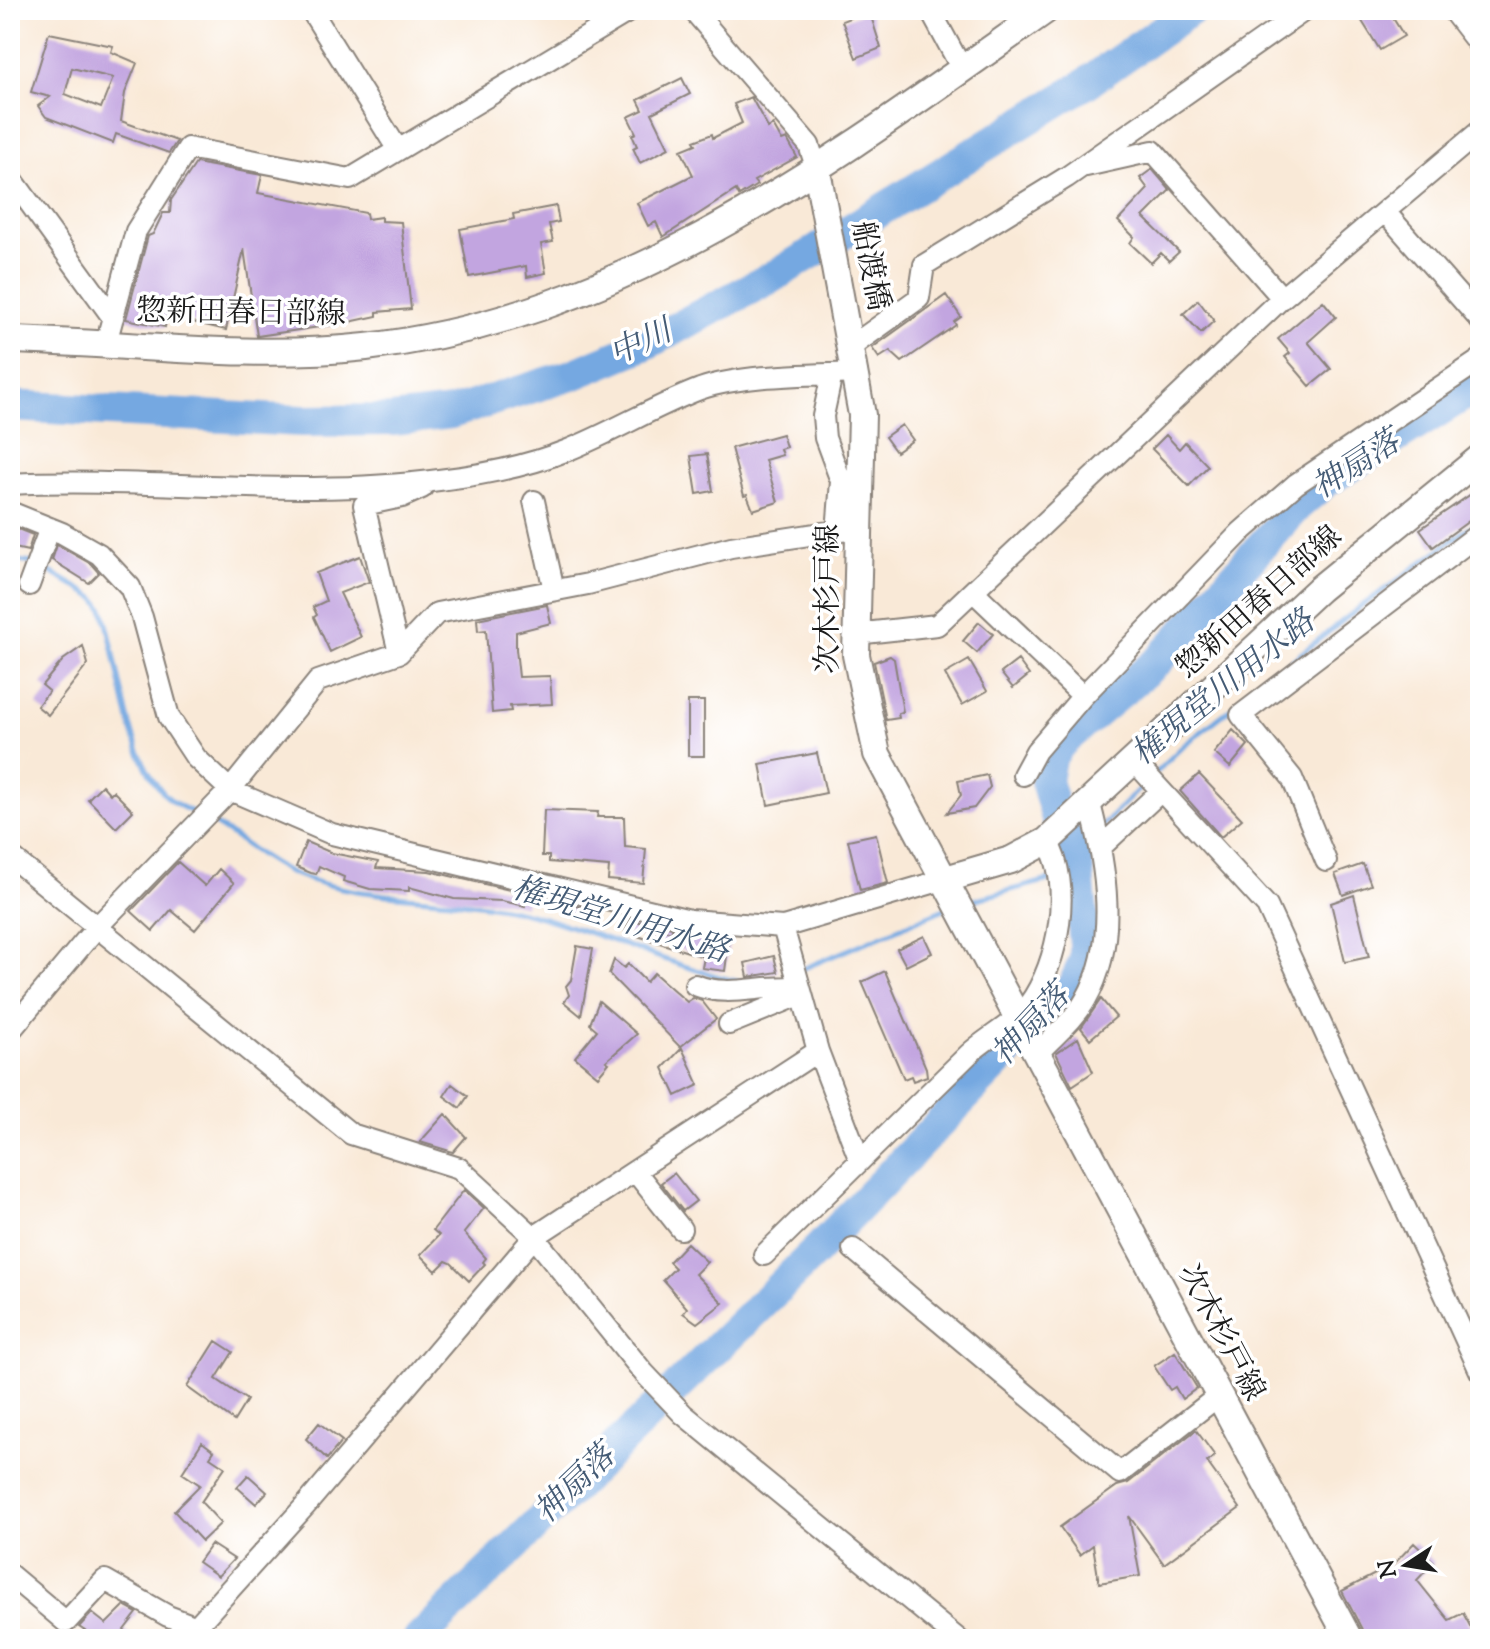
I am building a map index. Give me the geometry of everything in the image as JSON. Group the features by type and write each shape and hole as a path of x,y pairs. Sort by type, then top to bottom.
{"main road":[{"path":"817,170 1046,10"},
{"name":"船渡橋","path":"817,170 851,342"},
{"name":"惣新田春日部線","path":"10,340 109,330 255,352 365,347 506,321 592,289 670,253 817,170"},
{"name":"次木杉戸線","path":"851,342 844,374 863,445 849,530 859,677 877,754 946,879 1217,1397 1349,1639"},
{"name":"惣新田春日部線","path":"1047,841 1319,589 1480,458"},
{"path":"946,879 1011,860 1047,841"}],"street":[{"path":"311,10 398,150"},
{"path":"109,330 136,231 188,148 350,179 631,10"},
{"path":"693,10 809,145 817,170"},
{"path":"930,10 962,69"},
{"path":"851,342 919,298 924,265 1075,169 1305,10"},
{"path":"1452,10 1480,46"},
{"path":"856,634 937,625 1282,298 1480,131"},
{"path":"1075,169 1153,151 1282,298"},
{"path":"10,176 109,330"},
{"path":"1386,213 1480,320"},
{"path":"1023,775 1036,751 1083,696 1241,532 1296,484 1480,360"},
{"path":"10,484 88,480 346,489 441,480 525,463 566,451 702,389 844,374"},
{"path":"10,1031 96,928 230,790 318,681 399,653 437,613 554,590 731,547 849,530 841,481 825,438 823,416 844,374"},
{"path":"399,653 364,505 402,497 441,480"},
{"path":"534,501 554,590"},
{"path":"10,512 50,528 99,554 130,587 142,617 169,717 196,758 230,790 332,834 690,920 783,927 946,879"},
{"path":"29,585 50,528"},
{"path":"1326,861 1292,778 1241,715 1480,533"},
{"path":"973,591 1083,696"},
{"path":"1133,760 1267,906 1480,1371"},
{"path":"1101,847 1161,791"},
{"path":"1036,1055 1076,1013 1094,980 1104,934 1107,895 1101,847 1090,804"},
{"path":"764,1255 982,1042 1028,1007 1038,989 1055,939 1057,858 1047,841"},
{"path":"10,856 351,1134 459,1168 534,1237 644,1373 683,1414 958,1639"},
{"path":"783,927 818,1051 860,1161"},
{"path":"695,985 732,993 785,986 800,988"},
{"path":"729,1024 790,999 800,988"},
{"path":"10,1575 66,1622 105,1580 168,1616 189,1632 306,1505 534,1237 818,1051"},
{"path":"635,1171 681,1229"},
{"path":"853,1249 1120,1473 1217,1397"}],"building":[{"path":"869,10 881,48 856,58 842,21"},
{"path":"1355,10 1388,10 1404,36 1380,50"},
{"path":"49,33 113,46 111,52 137,63 125,93 121,121 177,141 169,153 116,134 113,143 46,117 38,106 50,97 31,92","holes":["72,68 113,78 101,108 65,94"]},
{"path":"682,78 690,94 652,113 669,148 640,163 633,148 637,146 632,135 636,133 628,117 643,110 638,100"},
{"path":"751,97 768,128 773,125 782,141 787,139 797,157 754,181 757,185 739,196 736,190 663,237 656,222 648,226 637,203 693,175 681,150 696,144 694,141 712,134 713,138 742,123 734,104"},
{"path":"196,163 262,175 258,193 366,213 367,219 381,217 381,221 401,222 411,309 377,312 377,316 340,324 257,336 244,249 226,330 167,316 165,327 126,319 148,236 153,234 163,213 170,213 171,200"},
{"path":"1152,169 1170,190 1143,217 1179,252 1169,261 1161,253 1151,263 1130,243 1134,237 1118,221 1148,189 1140,178"},
{"path":"556,206 559,222 549,224 553,242 541,244 546,273 527,277 526,266 469,277 460,229 514,219 513,214"},
{"path":"946,295 961,317 954,322 956,325 902,362 890,351 879,358 872,348"},
{"path":"1198,300 1214,321 1201,333 1183,314"},
{"path":"1323,301 1336,317 1308,342 1331,369 1310,386 1285,357 1290,353 1278,339"},
{"path":"902,425 913,440 896,452 885,437"},
{"path":"782,434 786,447 780,449 782,455 765,460 778,502 753,510 747,495 744,496 731,448"},
{"path":"1166,435 1179,449 1185,442 1208,466 1189,486 1152,449"},
{"path":"707,454 713,491 697,494 691,456"},
{"path":"1480,488 1480,513 1433,547 1420,529"},
{"path":"10,526 33,535 28,551 10,547"},
{"path":"57,545 91,564 99,573 89,583 52,560"},
{"path":"360,556 369,582 340,593 361,637 330,652 314,617 317,615 313,607 326,601 316,573"},
{"path":"547,605 551,623 516,632 516,649 519,677 550,676 552,704 510,706 511,711 492,713 486,630 478,631 477,619"},
{"path":"979,622 993,634 977,653 963,641"},
{"path":"83,646 88,664 48,715 37,706 49,691 42,685 63,660"},
{"path":"890,656 894,659 903,712 898,713 899,718 886,720 874,662"},
{"path":"969,660 987,691 962,705 945,674"},
{"path":"1018,660 1029,675 1013,688 1001,673"},
{"path":"688,701 704,701 704,756 688,756"},
{"path":"1233,730 1248,745 1230,767 1214,753"},
{"path":"817,753 826,793 768,805 760,764"},
{"path":"1199,774 1242,819 1221,837 1180,791"},
{"path":"987,775 990,787 974,808 947,813 961,795 958,781"},
{"path":"102,785 110,794 113,791 133,811 116,828 88,799"},
{"path":"544,810 598,812 597,817 624,817 625,847 646,849 643,883 608,880 609,867 549,862 549,856 542,856"},
{"path":"876,834 888,883 860,890 848,840"},
{"path":"306,842 332,853 378,862 376,868 429,871 527,894 525,906 502,901 454,899 409,887 409,891 370,889 343,881 344,877 319,866 316,874 311,873 296,867"},
{"path":"178,862 205,886 219,869 234,883 195,930 171,910 153,931 131,911"},
{"path":"1363,864 1371,885 1343,895 1335,874"},
{"path":"1354,895 1369,957 1345,962 1331,903"},
{"path":"568,904 592,910 589,922 566,914"},
{"path":"630,919 671,932 672,929 729,941 725,971 702,968 704,957 625,932"},
{"path":"924,936 932,953 906,966 897,949"},
{"path":"577,946 593,949 581,1016 564,1002 569,995 566,986 571,980"},
{"path":"774,956 778,972 748,977 745,963"},
{"path":"614,960 624,968 628,964 646,982 654,973 687,1002 693,998 702,1001 716,1019 680,1047 609,974"},
{"path":"885,971 926,1068 927,1076 913,1081 911,1076 904,1079 862,982"},
{"path":"1101,999 1116,1017 1090,1039 1081,1028"},
{"path":"599,1001 637,1034 606,1061 609,1063 598,1076 575,1057 597,1030 590,1024"},
{"path":"1078,1038 1093,1072 1072,1086 1056,1053"},
{"path":"682,1048 699,1085 676,1096 663,1068"},
{"path":"452,1084 468,1096 460,1108 444,1096"},
{"path":"445,1114 466,1137 453,1152 420,1142"},
{"path":"674,1173 696,1201 683,1211 661,1183"},
{"path":"464,1190 484,1208 464,1233 486,1258 485,1264 469,1281 451,1263 446,1261 436,1271 420,1255 439,1235 433,1230"},
{"path":"687,1243 707,1262 695,1274 723,1303 697,1323 683,1313 687,1308 663,1280 675,1268 669,1262"},
{"path":"216,1341 233,1352 216,1379 247,1400 234,1421 187,1387"},
{"path":"1175,1352 1197,1388 1182,1399 1175,1387 1170,1390 1154,1366"},
{"path":"319,1423 342,1441 327,1459 306,1439"},
{"path":"1196,1430 1215,1456 1207,1462 1240,1508 1164,1564 1129,1516 1140,1576 1099,1583 1093,1545 1080,1555 1060,1527 1117,1486 1128,1483"},
{"path":"202,1442 214,1451 210,1457 225,1467 201,1502 221,1523 202,1541 174,1511 200,1485 182,1473"},
{"path":"248,1475 267,1492 256,1504 237,1487"},
{"path":"1414,1543 1434,1562 1417,1580 1449,1620 1463,1613 1477,1639 1367,1639 1342,1591 1393,1565"},
{"path":"211,1544 234,1559 218,1576 198,1562"},
{"path":"124,1606 137,1613 124,1630 136,1639 79,1639 85,1631 79,1627 92,1613 106,1624"}],"waterway":[{"name":"中川","path":"10,406 303,421 392,420 451,413 572,375 644,345 776,275 1087,83 1191,10"},
{"name":"神扇落","path":"419,1639 816,1251 1074,984 1085,960 1076,852 1058,822 1046,781 1050,758 1062,742 1159,660 1297,506 1324,483 1480,385"},
{"name":"権現堂川用水路","path":"1153,775 1183,746 1359,608 1480,520"},
{"name":"権現堂川用水路","path":"10,560 33,563"},
{"name":"権現堂川用水路","path":"42,567 95,598 103,609 127,712 144,763 156,784 172,801 200,816"},
{"name":"権現堂川用水路","path":"1102,826 1146,782"},
{"name":"権現堂川用水路","path":"209,821 280,868 319,883 348,890 526,913 740,982"},
{"name":"権現堂川用水路","path":"1064,872 1076,852 1092,836"},
{"name":"権現堂川用水路","path":"966,902 1053,879"},
{"name":"権現堂川用水路","path":"800,970 949,907"}]}
